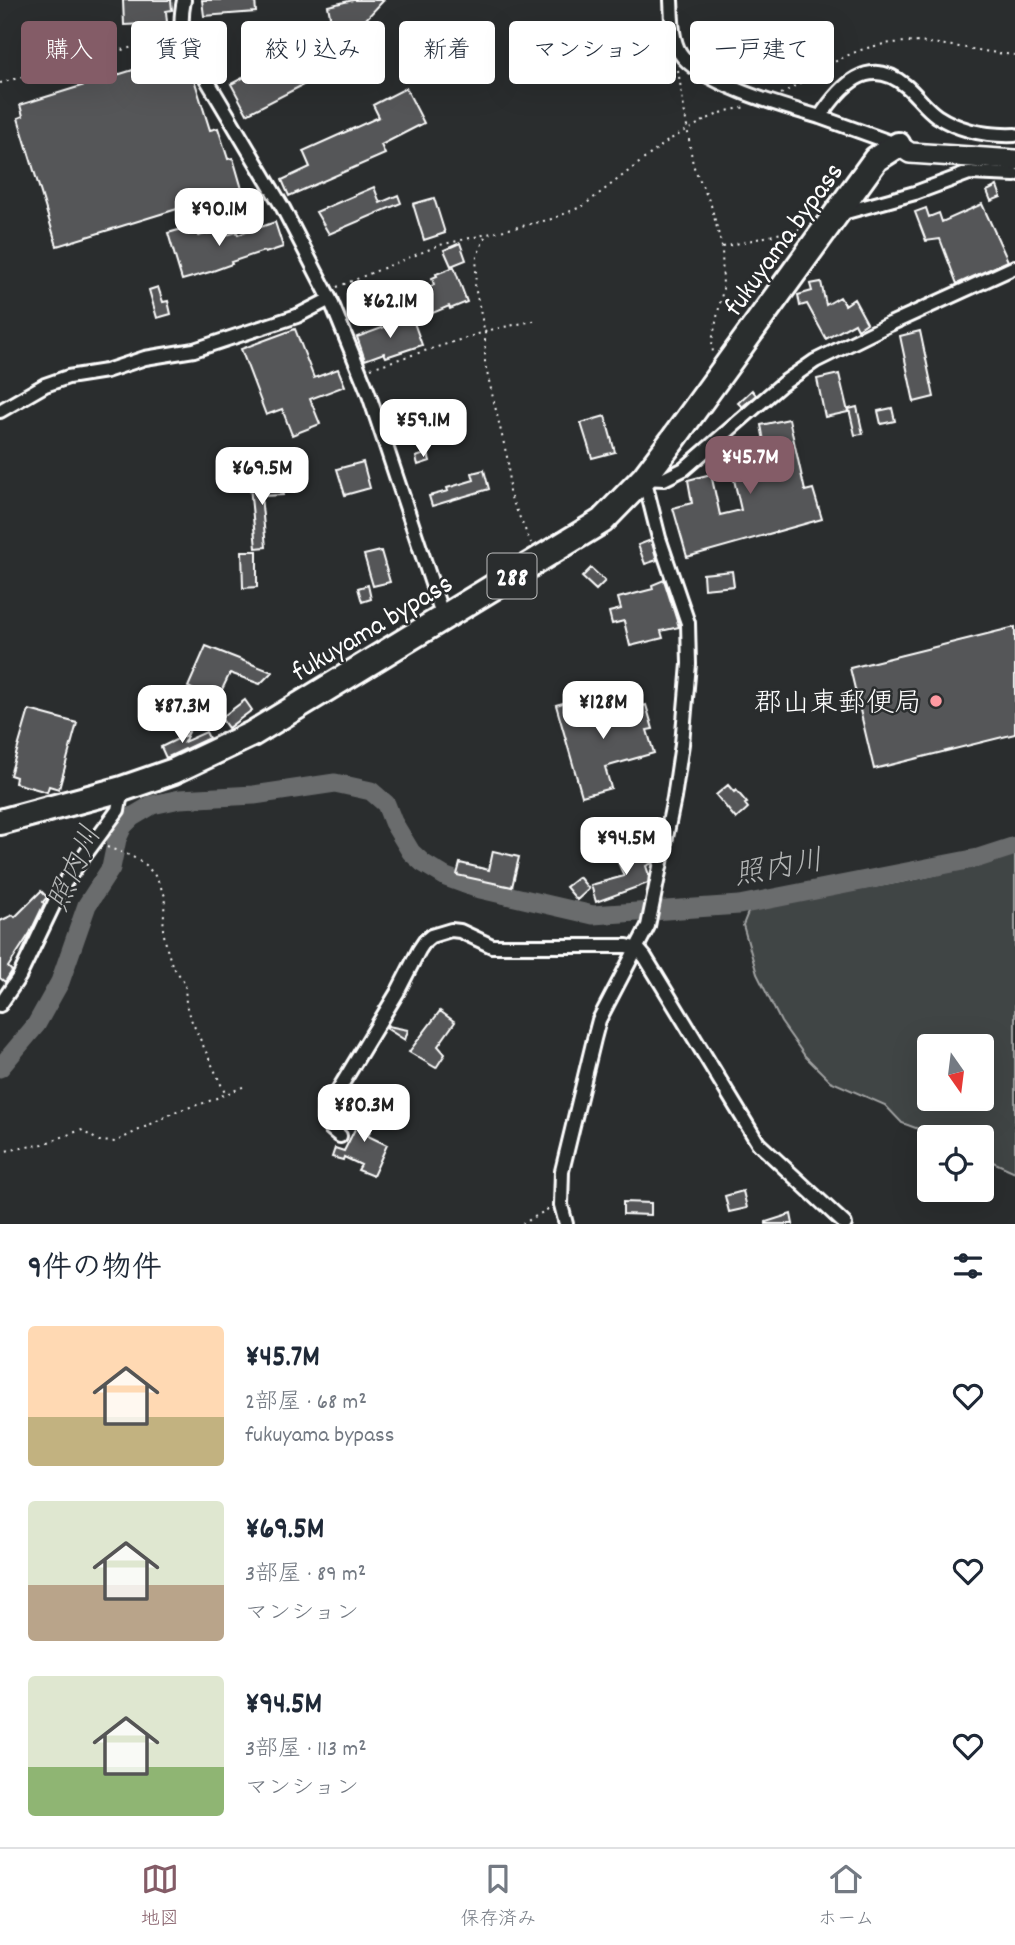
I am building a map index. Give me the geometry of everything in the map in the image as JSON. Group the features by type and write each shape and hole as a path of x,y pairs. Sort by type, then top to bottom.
{"highway":[{"name":"fukuyama bypass","path":"0,822 122,789 174,771 251,734 602,521 644,478 876,159 907,146"}],"main road":[{"path":"907,146 1015,147"},
{"path":"907,146 1015,160"}],"street":[{"path":"181,21 184,0"},
{"path":"671,0 674,37 679,51 700,72 767,101 907,146"},
{"path":"820,117 843,86 853,79 873,73 901,82 937,116 961,128 995,136 1015,135"},
{"path":"209,84 288,219 328,295 360,371 443,617"},
{"path":"833,218 969,173 1015,175"},
{"path":"566,1224 561,1205 562,1171 599,1020 652,912 682,744 690,638 684,607 664,551 644,478 664,479 684,469 782,384 815,361 1015,267"},
{"path":"0,411 45,385 68,377 106,371 145,358 194,349 297,316 328,295"},
{"path":"0,1005 19,978 63,885 118,810 122,789"},
{"path":"340,1136 328,1127 324,1118 325,1112 397,993 421,946 431,936 451,930 460,931 492,946 636,948 645,957 758,1143 845,1224"}],"path":[{"path":"328,295 428,249 552,219 583,206 669,140 688,129 726,111 767,101 846,56 871,47 900,41 1015,55"},
{"path":"0,83 131,48"},
{"path":"679,51 679,81 693,165 711,205 722,247 723,289 712,341 714,362 721,374"},
{"path":"722,247 759,240 833,218"},
{"path":"485,236 477,256 475,287 485,333 485,365 508,461 509,493 540,559"},
{"path":"360,371 401,357 538,320"},
{"path":"108,847 146,865 166,896 163,930 172,965 185,983 189,1015 225,1093"},
{"path":"0,1152 43,1144 81,1130 105,1143 121,1140 177,1111 244,1086"},
{"path":"522,1224 561,1205"}],"shaded area":[{"path":"1015,853 1015,1172 994,1162 994,1125 917,1125 917,1129 902,1123 885,1105 830,1081 805,1056 781,1022 757,974 743,925 751,905 884,885"}],"building":[{"path":"123,0 171,0 172,10 166,11 167,21 131,21 131,25 124,25"},
{"path":"202,0 255,0 256,12 204,16"},
{"path":"353,0 384,0 365,21 331,21 328,6"},
{"path":"131,71 131,84 195,84 210,130 218,128 228,159 233,158 242,189 57,246 18,118 23,116 20,105 88,84 117,84 117,75"},
{"path":"241,79 241,84 305,84 247,114 231,84"},
{"path":"406,88 424,123 381,145 385,154 289,196 282,180 310,167 303,151 379,117 373,105"},
{"path":"997,186 1001,197 991,201 987,191"},
{"path":"374,187 380,203 398,195 401,203 329,234 316,212"},
{"path":"434,198 445,233 424,240 413,204"},
{"path":"982,204 1008,261 957,284 940,239 926,241 915,212 926,208 929,217 939,213 942,222"},
{"path":"275,222 283,247 182,280 168,233 196,225 199,236 221,229 223,236 237,232 238,235"},
{"path":"460,243 466,260 451,266 444,250"},
{"path":"454,267 467,302 450,309 449,306 421,318 411,294 434,285 432,278 437,276 436,274"},
{"path":"821,282 826,305 840,297 845,305 854,299 867,323 858,329 855,323 826,339 807,304 800,306 798,295 812,291 810,284"},
{"path":"158,287 163,302 168,301 171,314 157,318 149,290"},
{"path":"412,317 422,345 386,357 384,353 365,360 357,337"},
{"path":"295,329 314,378 338,369 345,386 310,399 320,424 292,435 282,409 266,415 241,349"},
{"path":"920,331 934,397 914,402 900,336"},
{"path":"839,374 848,412 825,417 817,379"},
{"path":"752,390 756,395 742,407 738,403"},
{"path":"857,407 863,434 855,435 849,409"},
{"path":"892,408 895,421 881,424 878,411"},
{"path":"605,416 615,452 592,458 581,423"},
{"path":"789,419 805,491 813,489 822,519 687,557 673,508 692,503 688,480 711,474 720,515 741,510 727,449 764,441 761,425"},
{"path":"428,453 430,461 418,465 416,457"},
{"path":"363,462 370,488 345,495 337,469"},
{"path":"300,463 304,477 285,482 281,468"},
{"path":"484,470 489,489 432,506 429,496 474,480 472,473"},
{"path":"282,480 283,495 261,496 266,547 256,548 250,486"},
{"path":"651,540 657,560 645,564 638,545"},
{"path":"242,551 257,551 257,587 243,588"},
{"path":"381,551 390,582 373,586 364,555"},
{"path":"591,568 605,581 596,590 582,577"},
{"path":"732,571 734,586 704,589 703,574"},
{"path":"664,580 679,627 661,631 663,638 630,646 624,621 612,624 609,612 621,609 618,598 653,589 652,585"},
{"path":"368,585 371,599 362,602 358,588"},
{"name":"郡山東郵便局","path":"1015,627 1015,734 874,769 850,668"},
{"path":"206,646 272,672 260,684 230,673 217,700 206,695 188,733 179,729 196,691 188,687"},
{"path":"585,697 592,721 646,705 653,729 647,730 654,753 605,767 611,788 582,796 556,705"},
{"path":"245,700 252,710 228,728 221,718"},
{"path":"29,710 77,723 59,789 49,786 47,792 15,783 16,777 10,775"},
{"path":"206,732 209,738 166,758 161,747 188,734 184,742"},
{"path":"728,785 747,803 745,804 748,808 736,819 716,795"},
{"path":"649,849 653,858 652,863 646,866 648,883 596,902 591,885 624,876 618,862"},
{"path":"493,851 519,857 512,887 457,875 460,863 489,870"},
{"path":"579,877 589,889 577,900 566,887"},
{"path":"41,891 47,897 30,933 8,967 12,971 5,982 0,978 0,921 13,915 15,917"},
{"path":"440,1011 455,1022 438,1046 445,1054 436,1068 409,1052"},
{"path":"388,1026 408,1030 405,1040 386,1028"},
{"path":"368,1103 379,1108 368,1136 387,1145 373,1176 358,1170 361,1165 344,1157 343,1160 332,1157 335,1148 344,1151"},
{"path":"743,1191 747,1208 729,1212 725,1196"},
{"path":"623,1202 651,1203 651,1215 623,1214"},
{"path":"791,1214 793,1224 766,1224 766,1222"}],"waterway":[{"name":"照内川","path":"0,1068 36,1025 60,982 87,905 111,868 117,839 123,826 152,805 180,799 254,795 335,783 371,791 386,804 393,822 411,852 446,877 476,888 593,915 739,905 978,858 1015,846"}],"place":[{"name":"郡山東郵便局","path":"936,701"}]}
